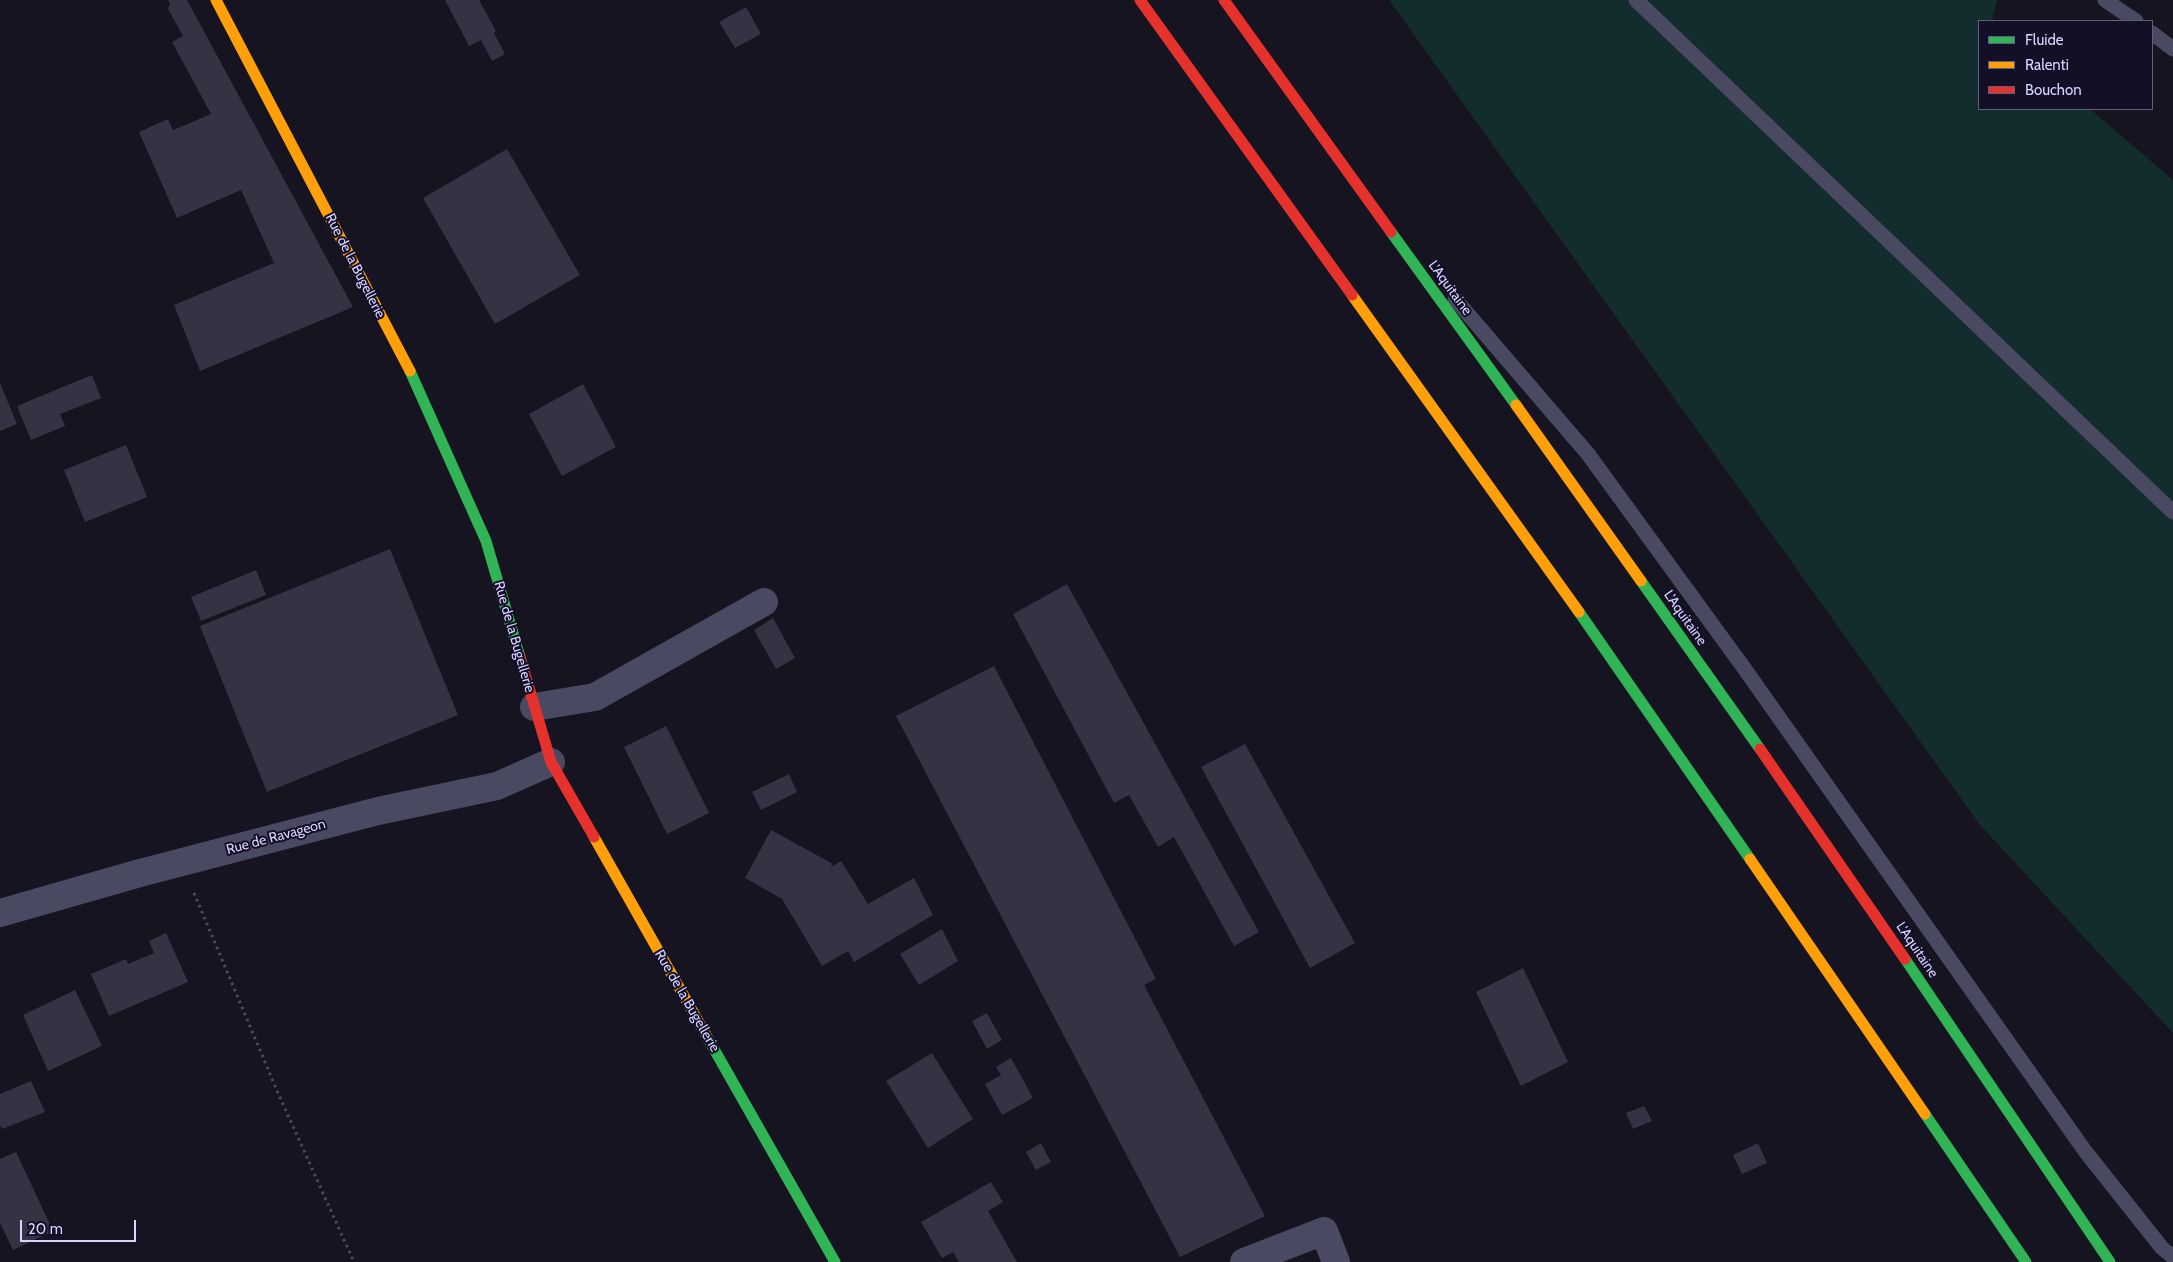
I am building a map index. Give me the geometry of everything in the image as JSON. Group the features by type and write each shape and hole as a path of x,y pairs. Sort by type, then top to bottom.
{"main road":[{"name":"Rue de la Bugellerie","path":"216,0 424,400 486,541 551,762 836,1262"},
{"path":"1140,0 1517,524 1661,730 2026,1262"},
{"name":"L'Aquitaine","path":"1224,0 1565,473 1824,839 2110,1262"}],"street":[{"path":"534,707 595,697 764,602"},
{"name":"Rue de Ravageon","path":"0,913 182,862 378,811 497,786 551,762"},
{"path":"1244,1262 1324,1231 1336,1262"}],"lane":[{"path":"1636,0 2173,512"},
{"path":"2105,0 2135,20"},
{"path":"2153,34 2173,49"},
{"path":"1360,189 1588,454 1744,668 2085,1152 2162,1248 2173,1257"}],"path":[{"path":"182,862 278,1093 354,1262"}],"green space":[{"path":"1389,0 1997,0 1992,20 1978,20 1978,110 2091,110 2173,180 2173,1033 1980,825"}],"building":[{"path":"168,0 187,0 353,307 200,371 174,305 274,263 241,190 177,218 139,132 168,119 173,130 211,114 172,42 183,36 168,9 170,4"},
{"path":"445,0 479,0 496,31 494,33 505,54 492,61 481,40 469,46"},
{"path":"746,7 761,34 735,48 719,22"},
{"path":"507,149 580,275 495,324 423,198"},
{"path":"92,375 101,398 60,414 65,426 31,440 17,406"},
{"path":"0,383 17,424 0,431"},
{"path":"583,384 616,447 562,476 529,414"},
{"path":"126,445 147,497 85,522 64,470"},
{"path":"390,549 458,715 267,792 200,626"},
{"path":"256,570 266,595 201,621 191,597"},
{"path":"1067,584 1259,932 1234,946 1174,837 1158,847 1129,795 1114,803 1013,614"},
{"path":"773,618 795,658 776,669 754,630"},
{"path":"994,666 1156,979 1144,985 1265,1216 1180,1257 896,716"},
{"path":"666,726 709,813 667,834 624,747"},
{"path":"1245,744 1355,943 1310,968 1201,767"},
{"path":"789,774 797,792 761,810 752,792"},
{"path":"771,830 833,864 830,868 841,861 868,904 914,878 933,915 854,962 848,951 822,966 782,899 745,878"},
{"path":"942,929 958,961 919,985 900,954"},
{"path":"166,933 188,982 109,1016 91,974 126,959 128,964 154,953 149,941"},
{"path":"1523,968 1568,1062 1521,1086 1476,992"},
{"path":"75,990 102,1046 48,1071 23,1015"},
{"path":"987,1013 1002,1040 987,1049 972,1021"},
{"path":"932,1053 973,1119 928,1148 886,1081"},
{"path":"1011,1058 1033,1098 1002,1115 985,1084 1001,1075 996,1067"},
{"path":"31,1081 45,1112 2,1129 0,1125 0,1094"},
{"path":"1644,1106 1652,1121 1633,1129 1626,1113"},
{"path":"1041,1143 1051,1162 1036,1170 1026,1152"},
{"path":"1758,1143 1767,1163 1742,1174 1733,1155"},
{"path":"16,1152 53,1231 13,1250 0,1223 0,1159"},
{"path":"991,1182 1003,1202 988,1211 1017,1262 959,1262 953,1252 942,1258 921,1222"}],"traffic: fast":[{"path":"1391,232 1516,405"},
{"path":"410,371 486,541 520,657"},
{"path":"1641,581 1760,749"},
{"path":"1579,612 1750,859"},
{"path":"1905,959 2110,1262"},
{"path":"706,1035 835,1262"},
{"path":"1925,1114 2026,1262"}],"traffic: slow":[{"path":"216,0 410,371"},
{"path":"1352,295 1579,612"},
{"path":"1516,405 1641,581"},
{"path":"594,837 706,1035"},
{"path":"1750,859 1925,1114"}],"traffic: jam":[{"path":"1140,0 1352,295"},
{"path":"1224,0 1391,232"},
{"path":"520,657 551,762 594,837"},
{"path":"1760,749 1905,959"}]}
